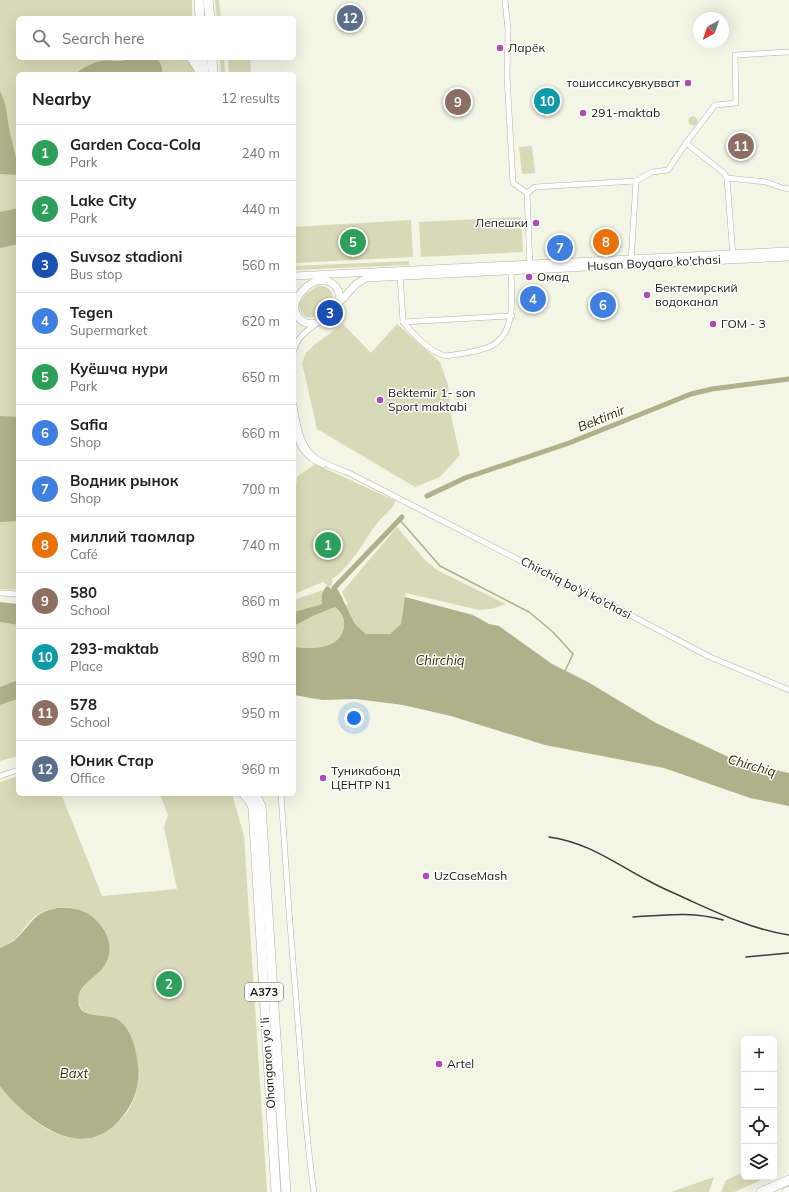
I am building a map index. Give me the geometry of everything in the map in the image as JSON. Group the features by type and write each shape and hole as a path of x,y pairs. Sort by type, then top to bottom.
{"highway":[{"path":"208,0 210,16"},
{"path":"193,60 202,72"},
{"path":"203,60 203,72"},
{"path":"212,60 213,72"},
{"name":"Ohangaron yoʻli","path":"246,796 250,801 252,808 276,1192"},
{"name":"Ohangaron yoʻli","path":"256,796 261,806 286,1192"},
{"path":"761,1192 789,1180"}],"main road":[{"name":"Husan Boyqaro ko'chasi","path":"734,257 789,251"},
{"name":"Husan Boyqaro ko'chasi","path":"296,315 301,321 310,324 318,322 330,314 361,280 366,278 400,274 734,257 789,257"},
{"name":"Husan Boyqaro ko'chasi","path":"296,277 337,273 400,274"},
{"name":"Husan Boyqaro ko'chasi","path":"296,302 300,295 312,283 337,273"},
{"name":"Husan Boyqaro ko'chasi","path":"296,277 329,282 337,288 340,296 338,304"}],"street":[{"path":"505,0 508,30 507,76 513,183 527,193"},
{"path":"527,193 535,187 636,181 652,172 668,170 686,143 715,105 736,103 735,55 789,52"},
{"path":"686,143 724,172 727,178 734,257"},
{"path":"727,178 766,182 789,189"},
{"path":"631,262 636,181"},
{"path":"527,193 530,267"},
{"path":"400,274 403,322 420,341 440,355 446,356 491,346 506,331 512,316 511,268"},
{"path":"403,322 512,316"},
{"path":"296,345 302,335 318,322"},
{"name":"Chirchiq bo'yi ko'chasi","path":"296,415 300,434 308,450 321,461 398,498 558,580 592,595 710,658 789,690"},
{"name":"Chirchiq bo'yi ko'chasi","path":"296,433 301,447 313,461 365,482"},
{"path":"0,593 16,594"},
{"path":"0,776 16,771"},
{"path":"281,796 307,1136 314,1192"}],"shaded area":[{"path":"0,0 192,0 192,16 16,16 16,60 187,60 194,69 194,72 16,72 16,590 0,589"},
{"path":"215,0 219,0 221,16 217,16"},
{"path":"220,60 224,60 225,72 221,72"},
{"path":"228,60 250,60 251,72 229,72"},
{"path":"691,117 695,117 697,121 695,125 691,125 689,123 689,119"},
{"path":"532,146 535,173 522,174 519,147"},
{"path":"521,217 523,252 421,257 419,222"},
{"path":"411,220 413,257 296,263 296,227"},
{"path":"409,261 409,265 296,270 296,266"},
{"path":"317,286 323,286 329,289 332,295 331,302 321,314 314,317 307,317 302,313 299,304 306,294"},
{"name":"Bektemir 1- son Sport maktabi","path":"343,324 371,353 397,324 440,362 448,385 452,421 460,455 440,477 415,487 317,429 302,363 306,353 314,345"},
{"path":"315,464 396,501 390,510 378,522 345,568 332,579 332,585 329,587 323,582 296,593 296,486 297,477"},
{"path":"397,527 424,559 437,570 506,604 491,609 479,610 406,593 401,624 390,634 366,634 355,624 346,606 348,604 342,592"},
{"path":"323,590 321,598 322,604 296,611 296,599"},
{"path":"335,607 342,615 344,620 342,634 332,644 325,646 317,648 296,647 296,625"},
{"path":"0,622 16,625 16,681 0,687"},
{"path":"16,700 16,757 0,761 0,705"},
{"path":"16,777 16,796 62,796 102,896 177,889 164,827 168,815 161,796 233,796 244,836 267,1192 0,1192 0,1086 28,1116 45,1128 63,1136 76,1138 88,1137 100,1134 111,1128 128,1110 134,1099 137,1087 138,1070 133,1042 124,1025 115,1019 86,1013 80,1006 79,994 86,984 106,963 108,955 109,943 107,934 96,920 85,913 69,908 45,911 31,920 15,939 0,948 0,782"},
{"path":"741,1173 741,1180 761,1180 734,1192 721,1192 726,1180"},
{"path":"714,1177 709,1192 671,1192"}],"water":[{"path":"158,60 162,68 162,72 78,72 95,63 102,61"},
{"path":"0,91 4,100 16,159 16,175 0,174"},
{"path":"16,208 16,244 0,248 0,212"},
{"path":"0,416 16,417 16,521 0,522"},
{"name":"Chirchiq","path":"327,586 341,596 355,624 366,634 390,634 401,624 405,597 473,615 489,624 499,626 552,664 588,682 656,723 737,761 789,773 789,806 750,798 664,768 545,745 451,716 403,705 356,699 322,700 296,695 296,647 317,648 325,646 332,644 342,634 344,620 341,613 335,607 296,625 296,611 322,604 322,595"},
{"path":"0,602 16,604 16,625 0,622"},
{"path":"16,681 16,700 0,705 0,687"},
{"name":"Baхt","path":"57,908 73,908 83,911 92,916 105,931 109,943 109,956 102,969 85,984 78,999 79,1005 85,1012 117,1019 122,1023 130,1034 137,1059 138,1079 136,1092 131,1104 123,1116 108,1131 91,1138 75,1138 58,1134 41,1125 12,1100 0,1086 0,948 15,940 34,919 42,913"}],"waterway":[{"name":"Bektimir","path":"427,496 465,478 569,443 691,394 712,389 789,379"},
{"name":"Bektimir","path":"340,599 334,588 402,517"},
{"path":"399,519 440,566 529,612 553,632 573,654 565,671"}],"railway":[{"path":"549,837 577,844 601,854 660,887 727,917 764,930 789,935"},
{"path":"633,917 700,915 723,920"},
{"path":"746,957 789,953"}],"place":[{"name":"Юник Стар","path":"350,18"},
{"name":"Ларёк","path":"500,48"},
{"name":"тошиссиксувкувват","path":"688,83"},
{"name":"293-maktab","path":"547,101"},
{"name":"580","path":"458,102"},
{"name":"291-maktab","path":"583,113"},
{"name":"578","path":"741,146"},
{"name":"Лепешки","path":"536,223"},
{"name":"Куёшча нури","path":"353,242"},
{"name":"миллий таомлар","path":"606,242"},
{"name":"Водник рынок","path":"560,248"},
{"name":"Омад","path":"529,277"},
{"name":"Бектемирский водоканал","path":"647,295"},
{"name":"Tegen","path":"533,299"},
{"name":"Safia","path":"603,305"},
{"name":"Suvsoz stadioni","path":"330,313"},
{"name":"ГОМ - 3","path":"713,324"},
{"name":"Bektemir 1- son Sport maktabi","path":"380,400"},
{"name":"Garden Coca-Cola","path":"328,545"},
{"name":"Туникабонд ЦЕНТР N1","path":"323,778"},
{"name":"UzCaseMash","path":"426,876"},
{"name":"Lake City","path":"169,984"},
{"name":"Artel","path":"439,1064"}]}
